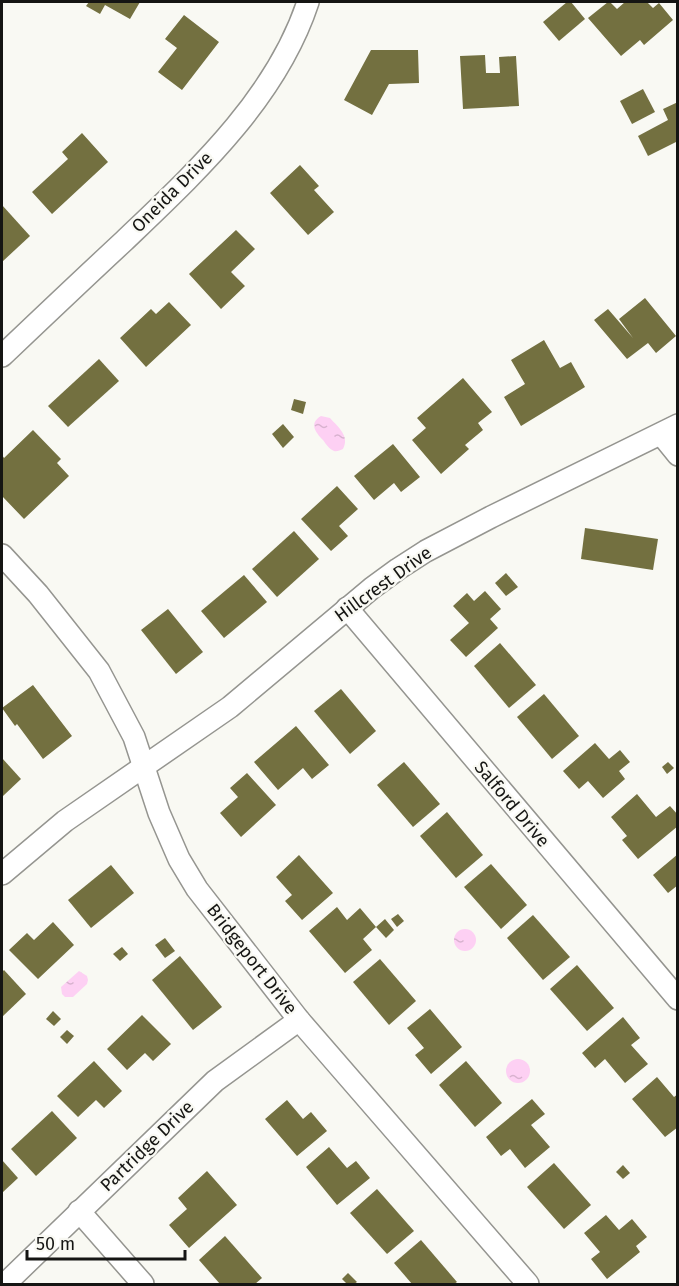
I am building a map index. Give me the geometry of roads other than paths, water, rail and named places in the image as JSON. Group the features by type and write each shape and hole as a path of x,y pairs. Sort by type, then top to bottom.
{"street":[{"name":"Oneida Drive","path":"2,356 151,215 240,122 280,63 308,2"},
{"path":"669,429 678,455"},
{"name":"Hillcrest Drive","path":"2,874 65,821 230,707 372,588 426,551 669,429"},
{"name":"Bridgeport Drive","path":"2,555 38,594 99,671 134,737 159,813 178,859 217,916 299,1020 528,1284"},
{"name":"Salford Drive","path":"347,608 678,999"},
{"name":"Partridge Drive","path":"5,1284 215,1081 299,1020"},
{"path":"79,1211 144,1284"}],"water":[{"path":"321,416 330,418 342,432 345,440 343,449 332,450 314,428 315,422"},
{"path":"461,929 469,929 476,936 476,944 469,951 461,951 454,944 454,936"},
{"path":"79,971 87,976 87,984 73,997 65,997 61,987"},
{"path":"518,1059 526,1063 530,1071 526,1079 518,1083 510,1079 506,1071 510,1063"}]}
